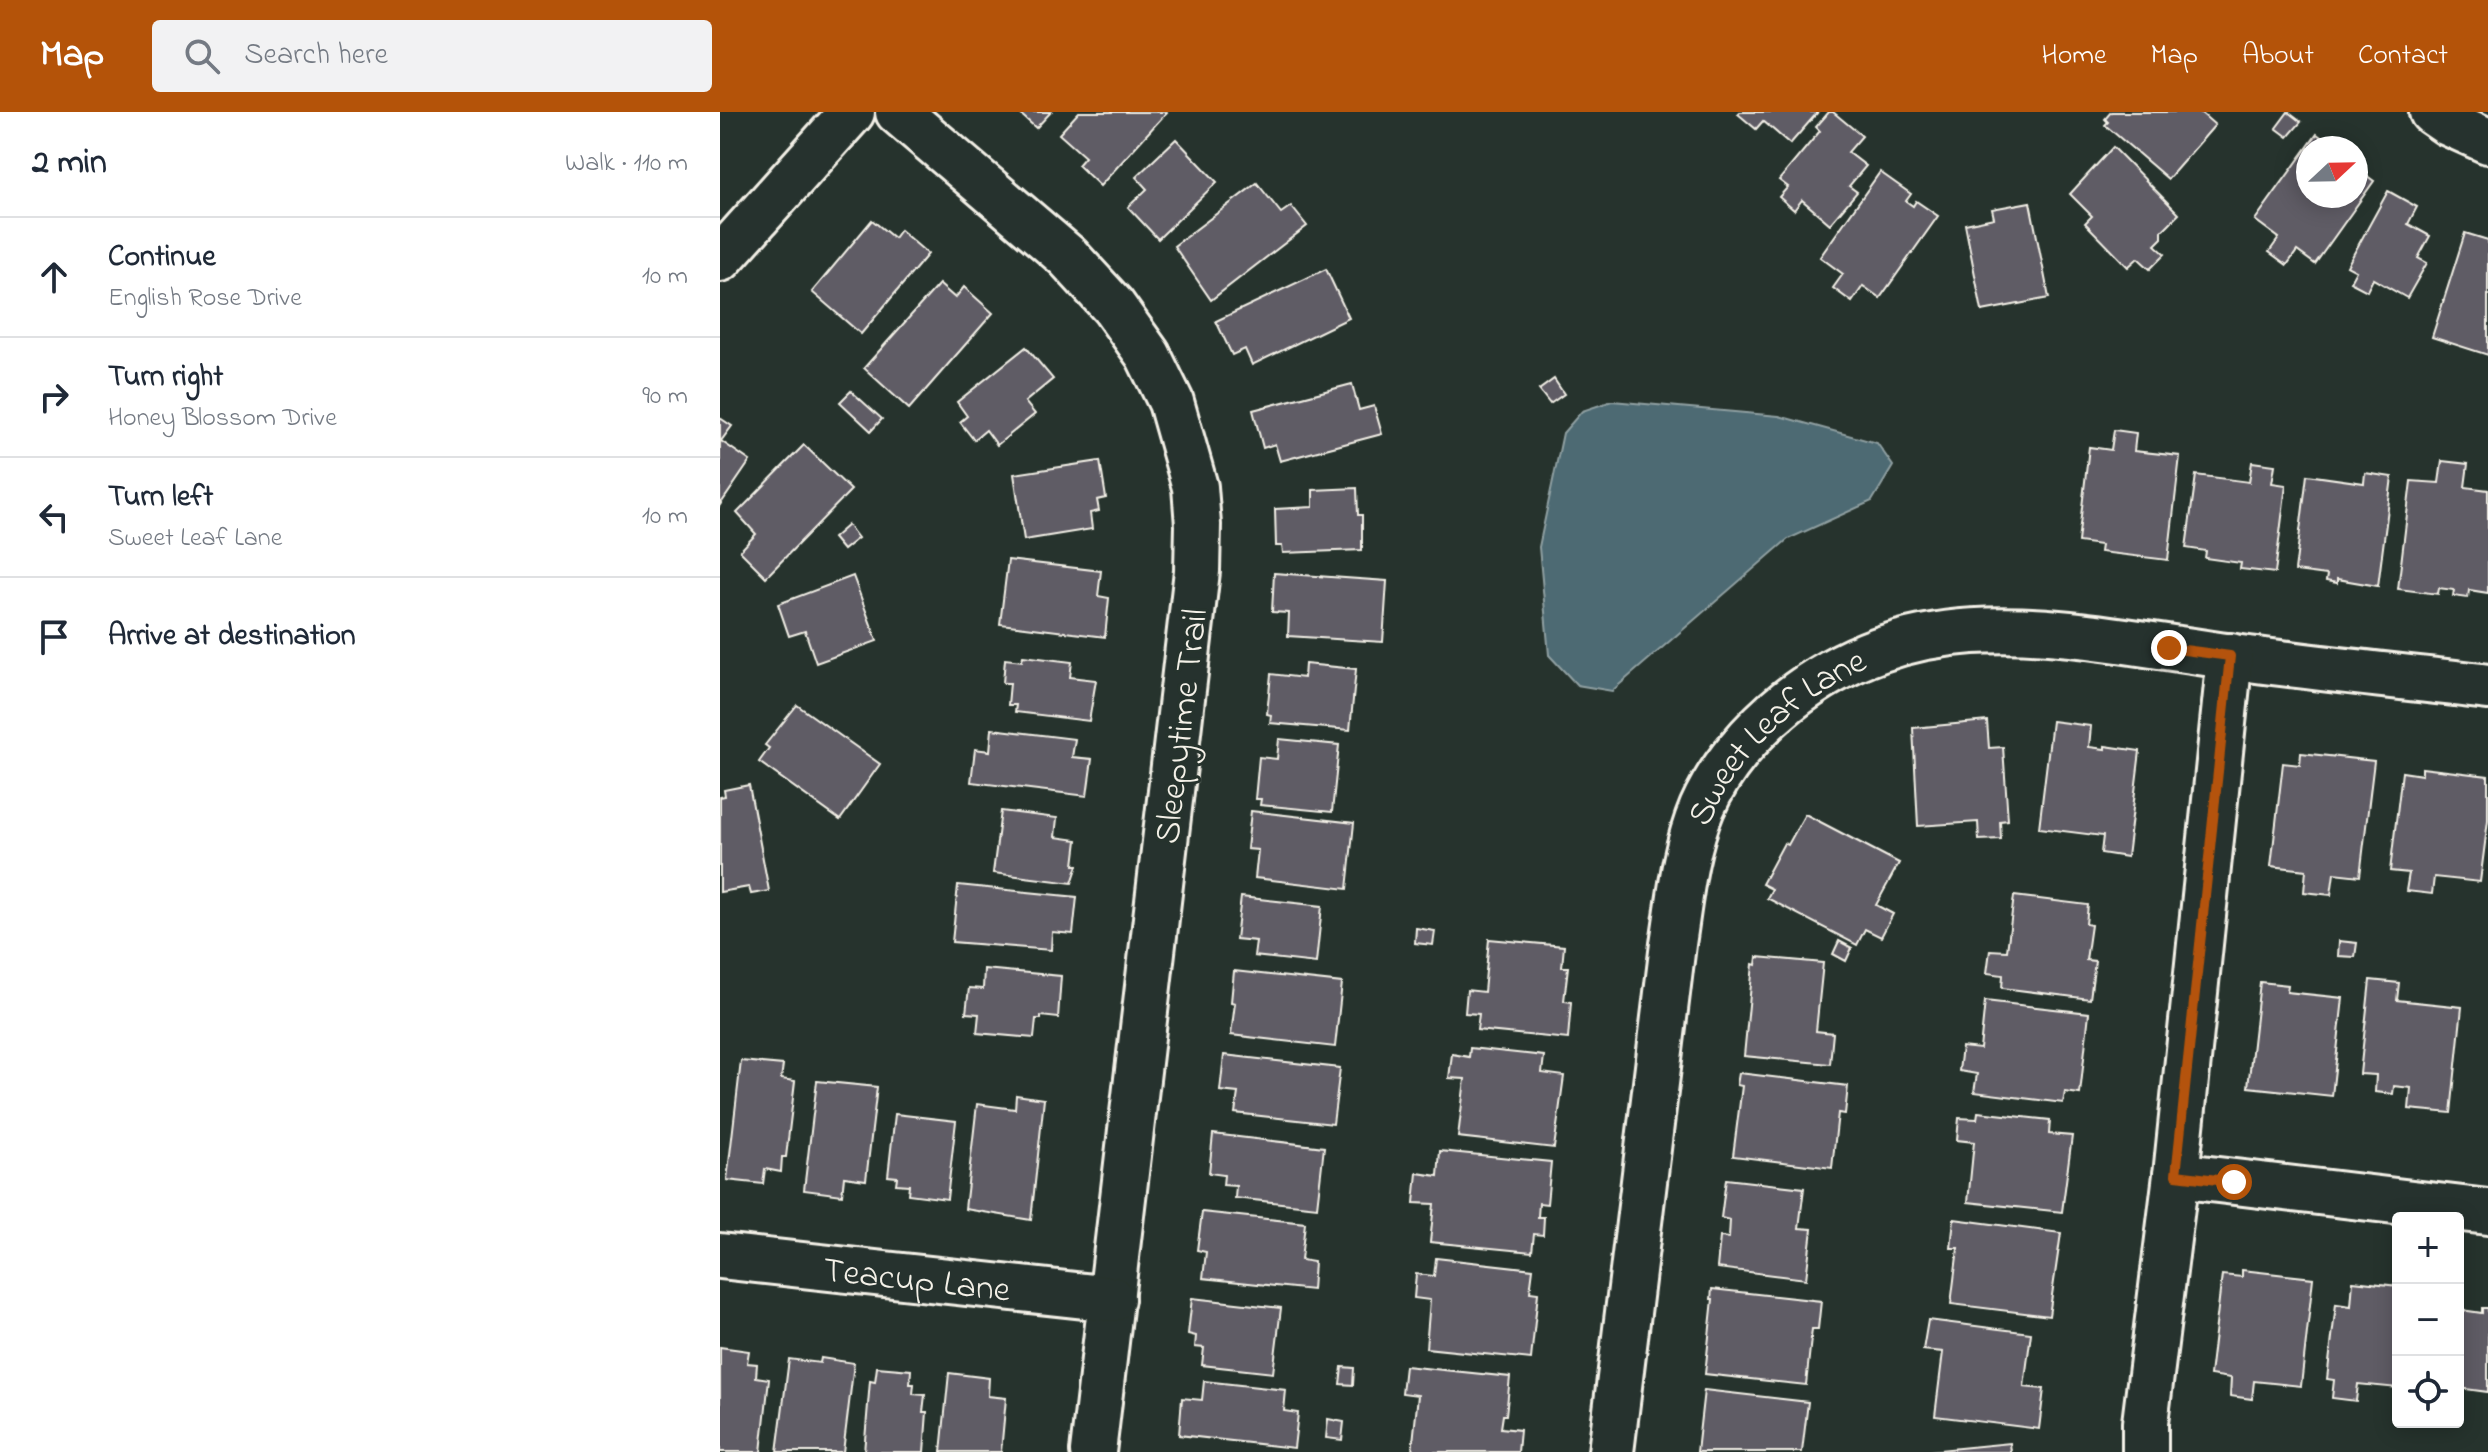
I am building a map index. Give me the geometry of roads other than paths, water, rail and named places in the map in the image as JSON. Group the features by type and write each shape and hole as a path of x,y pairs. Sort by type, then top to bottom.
{"street":[{"path":"720,259 852,112"},
{"name":"Sleepytime Trail","path":"898,112 1068,257 1113,306 1148,355 1171,402 1195,487 1197,571 1093,1452"},
{"path":"2432,112 2448,123 2488,141"},
{"name":"Sweet Leaf Lane","path":"1611,1452 1671,960 1686,862 1702,808 1730,760 1768,717 1813,681 1857,657 1912,638 1968,630 2057,631 2230,656 2488,687"},
{"path":"2145,1452 2145,1423 2176,1175 2230,656"},
{"path":"2176,1175 2488,1212"},
{"name":"Teacup Lane","path":"720,1256 1112,1299"}],"water":[{"path":"1612,401 1779,416 1877,443 1893,466 1872,501 1788,539 1612,691 1577,685 1549,655 1539,547 1563,433 1582,411"}]}
